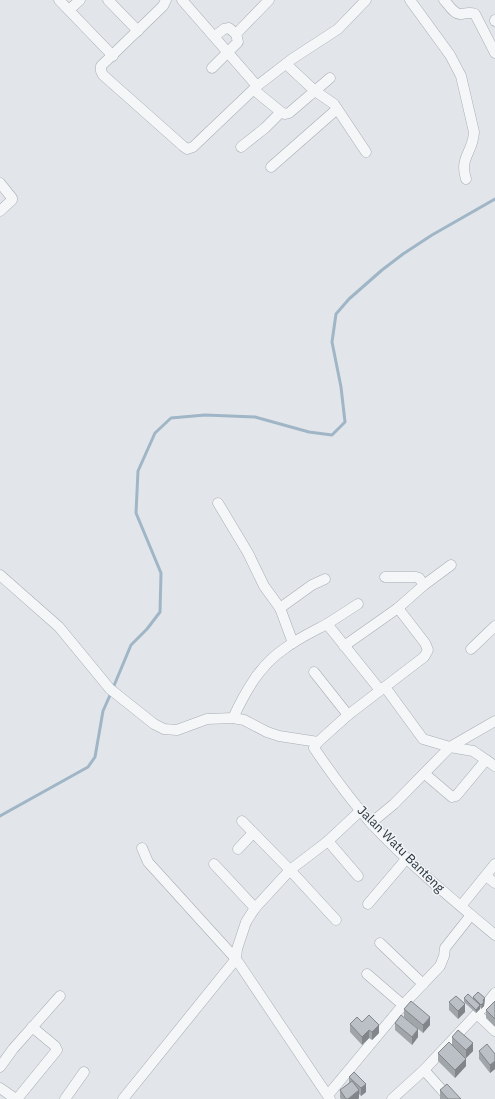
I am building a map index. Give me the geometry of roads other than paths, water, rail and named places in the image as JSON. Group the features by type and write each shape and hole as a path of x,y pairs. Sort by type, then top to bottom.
{"street":[{"path":"59,0 113,56"},
{"path":"69,10 80,0"},
{"path":"108,0 138,31"},
{"path":"182,0 228,51 256,88 281,112 285,114 289,113 330,78"},
{"path":"236,34 269,0"},
{"path":"162,2 138,31 101,66 101,71 103,75 187,148 193,147 256,88 286,64 338,29 366,0"},
{"path":"410,0 450,55 461,76 474,132 474,140 464,163 466,179"},
{"path":"444,0 456,14 475,14 495,53"},
{"path":"212,68 238,42 236,34 229,28 215,36"},
{"path":"286,64 315,91 334,104 366,152"},
{"path":"272,167 337,109"},
{"path":"241,147 265,128 281,112"},
{"path":"0,183 12,196 12,200 2,206"},
{"path":"218,503 248,553 264,586 280,608 293,643"},
{"path":"344,646 398,608 424,585 451,565"},
{"path":"0,575 58,627 110,689 154,724 169,731 177,730 207,719 233,718 244,720 267,732 317,748 348,715 424,657 428,650 425,643 398,608"},
{"path":"385,577 416,577 419,578 424,585"},
{"path":"280,608 312,585 325,579"},
{"path":"233,718 241,700 254,678 274,656 358,604"},
{"path":"326,624 423,739 448,749 473,751 485,762 495,766"},
{"path":"471,649 495,626"},
{"path":"314,672 348,715"},
{"path":"371,823 394,804 448,749 495,721"},
{"name":"Jalan Watu Banteng","path":"317,748 360,811 371,823 406,858 495,935"},
{"path":"425,774 452,797 456,796 461,791 485,762"},
{"path":"123,1099 236,959 237,949 246,922 255,908 290,870 328,841 360,811"},
{"path":"242,821 336,920"},
{"path":"238,849 253,833"},
{"path":"328,841 358,876"},
{"path":"142,848 148,862 236,959 329,1097 404,1005 440,966 445,948 472,915"},
{"path":"368,904 406,858"},
{"path":"214,864 255,908"},
{"path":"461,906 495,864"},
{"path":"486,876 495,883"},
{"path":"380,943 423,984"},
{"path":"367,974 404,1005"},
{"path":"392,1099 424,1070 495,993"},
{"path":"0,1067 13,1049 60,996"},
{"path":"477,1014 495,1031"},
{"path":"0,1088 16,1099 57,1050 55,1046 32,1027"},
{"path":"424,1070 450,1099"},
{"path":"65,1099 84,1072"}],"waterway":[{"path":"113,688 131,645 147,629 160,612 161,573 136,513 138,471 155,433 171,418 205,415 255,417 309,432 332,435 345,422 341,387 332,342 336,314 349,299 403,254 432,235 495,199"},
{"path":"0,816 88,767 95,757 103,711 111,693"}]}
